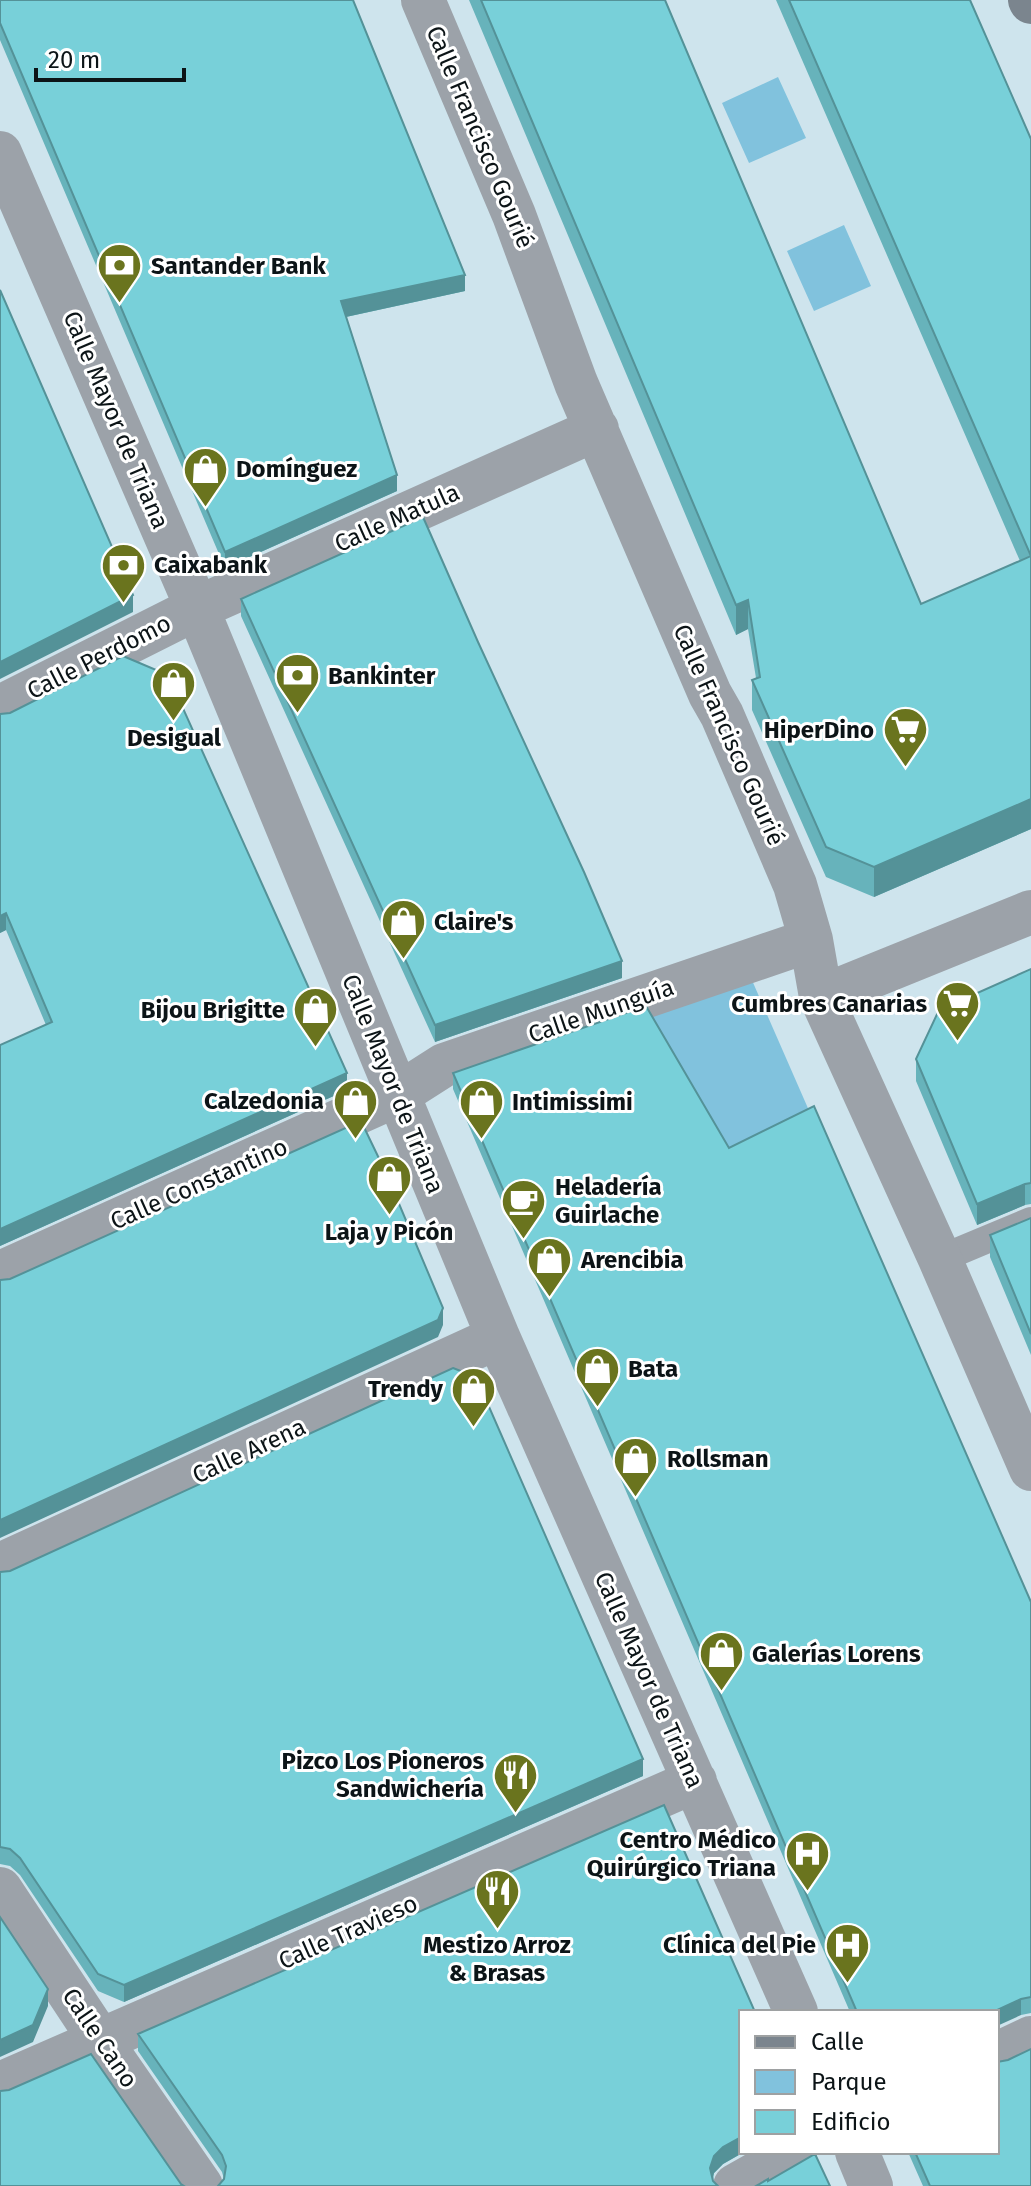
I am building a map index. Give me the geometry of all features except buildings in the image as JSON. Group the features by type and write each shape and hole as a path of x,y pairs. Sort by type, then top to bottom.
{"street":[{"name":"Calle Francisco Gourié","path":"423,0 514,215 576,383 795,885 811,940 821,997 1031,1469"},
{"name":"Calle Mayor de Triana","path":"0,153 197,608 498,1337 795,2010"},
{"name":"Calle Matula","path":"197,608 597,429"},
{"name":"Calle Perdomo","path":"0,707 197,608"},
{"path":"821,997 1031,912"},
{"name":"Calle Munguía","path":"397,1095 444,1065 811,940"},
{"name":"Calle Constantino","path":"0,1273 397,1095"},
{"name":"Calle Arena","path":"0,1565 498,1337"},
{"name":"Calle Travieso","path":"0,2084 695,1781"},
{"name":"Calle Cano","path":"0,1889 201,2186"},
{"path":"999,2053 1031,2038"},
{"path":"735,2186 791,2154"},
{"path":"858,2154 871,2186"}],"lane":[{"path":"940,1259 1031,1221"}],"green space":[{"path":"778,77 806,138 749,163 722,103"},
{"path":"844,225 871,286 814,311 787,251"},
{"path":"751,978 814,1122 728,1165 641,1013"}],"place":[{"name":"Santander Bank","path":"120,305"},
{"name":"Domínguez","path":"205,508"},
{"name":"Caixabank","path":"123,604"},
{"name":"Bankinter","path":"297,715"},
{"name":"Desigual","path":"174,723"},
{"name":"HiperDino","path":"905,769"},
{"name":"Claire's","path":"403,961"},
{"name":"Cumbres Canarias","path":"958,1043"},
{"name":"Bijou Brigitte","path":"316,1049"},
{"name":"Calzedonia","path":"355,1140"},
{"name":"Intimissimi","path":"481,1141"},
{"name":"Laja y Picón","path":"389,1217"},
{"name":"Heladería Guirlache","path":"524,1240"},
{"name":"Arencibia","path":"550,1299"},
{"name":"Bata","path":"597,1408"},
{"name":"Trendy","path":"474,1428"},
{"name":"Rollsman","path":"636,1498"},
{"name":"Galerías Lorens","path":"721,1693"},
{"name":"Pizco Los Pioneros Sandwichería","path":"515,1814"},
{"name":"Centro Médico Quirúrgico Triana","path":"807,1893"},
{"name":"Mestizo Arroz & Brasas","path":"497,1930"},
{"name":"Clínica del Pie","path":"847,1984"}]}
